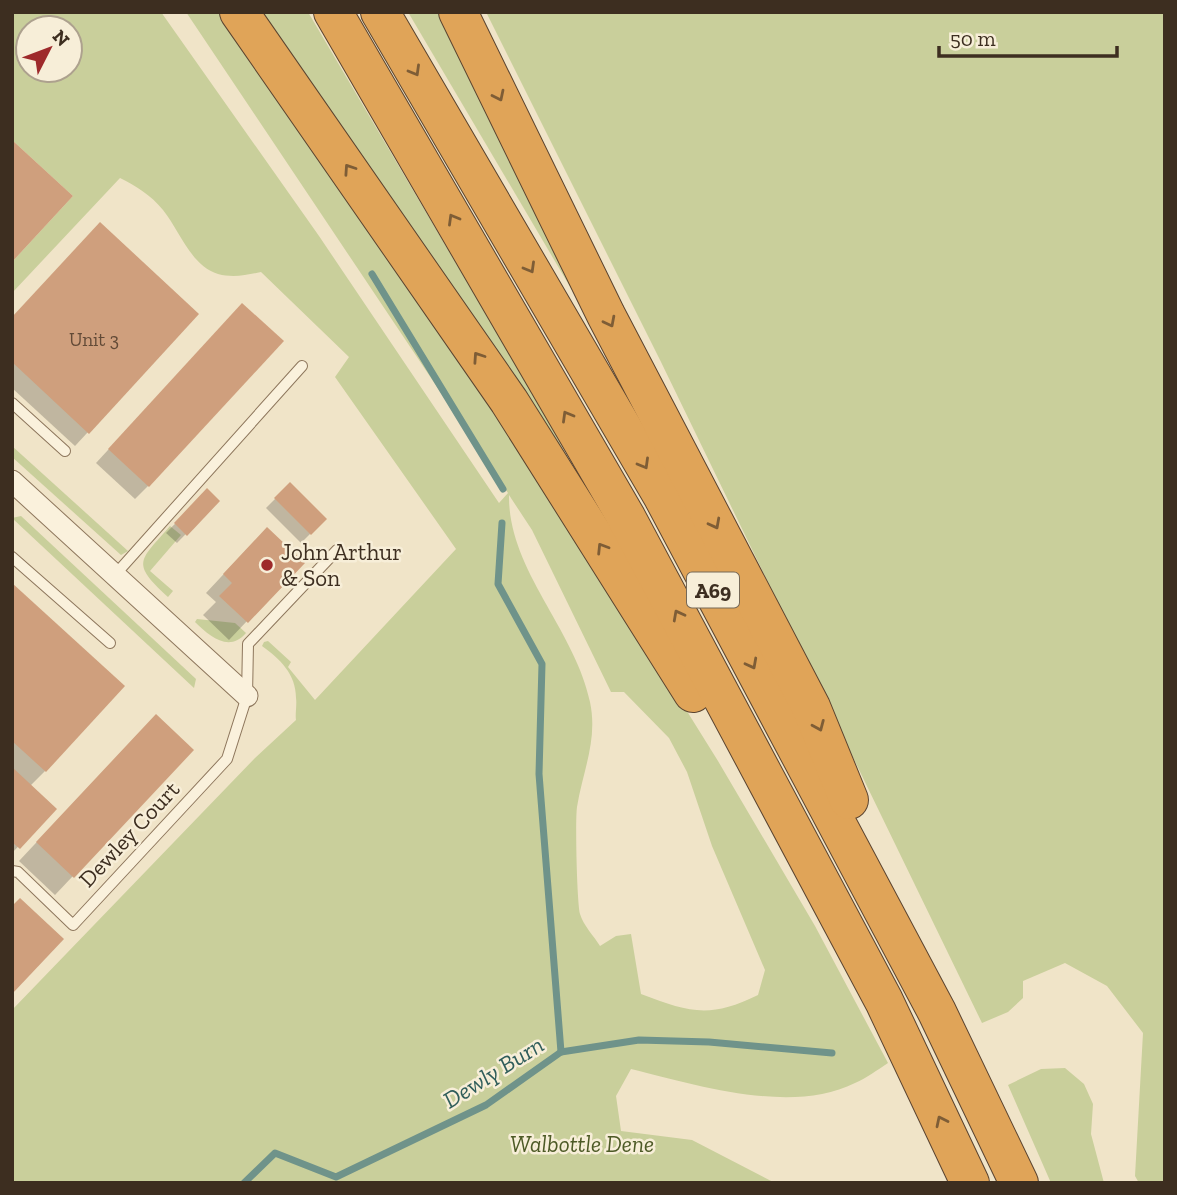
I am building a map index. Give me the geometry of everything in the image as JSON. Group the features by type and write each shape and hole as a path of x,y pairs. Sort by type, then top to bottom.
{"highway":[{"name":"A69","path":"239,12 509,401 884,1001"},
{"name":"A69","path":"333,12 626,517 884,1001 970,1183"},
{"name":"A69","path":"380,12 663,497 937,1012 1019,1183"},
{"name":"A69","path":"458,12 606,315 811,707 937,1012"}],"street":[{"path":"12,481 247,696"}],"lane":[{"path":"114,576 302,366"},
{"path":"12,403 65,451"},
{"path":"247,696 247,645 337,550"},
{"path":"12,557 110,643"},
{"name":"Dewley Court","path":"12,871 18,872 73,925 227,758 247,696"}],"green space":[{"name":"Walbottle Dene","path":"12,12 161,12 319,236 499,503 508,493 186,12 223,12 579,538 718,761 815,926 888,1063 855,1083 830,1092 802,1097 744,1094 631,1069 616,1096 621,1131 692,1140 775,1183 12,1183 12,1010 255,758 296,720 295,689 290,674 275,656 262,646 264,642 268,641 291,662 288,667 315,700 456,549 335,377 349,357 261,272 240,276 224,275 200,264 163,210 132,184 120,178 12,293 12,262 73,196 12,140","holes":["509,495 532,530 611,692 624,692 669,738 687,772 712,846 765,970 758,995 741,1003 712,1010 686,1009 641,994 631,934 616,936 600,946 581,918 577,879 576,815 591,742 590,702 571,649 519,549"]},
{"path":"256,12 308,12 539,404 575,471"},
{"path":"408,12 454,12 579,302"},
{"path":"486,12 1165,12 1165,1183 1139,1183 1135,1176 1143,1033 1107,986 1065,963 1023,981 1023,998 1008,1012 982,1023 661,362"},
{"path":"12,446 128,551 121,555 12,457"},
{"path":"21,516 196,679 194,688 12,518"},
{"path":"170,526 181,535 150,571 173,591 168,597 148,576 144,562 146,555"},
{"path":"197,619 235,623 246,633 233,642 219,640 195,622"},
{"path":"1065,1068 1084,1084 1093,1104 1091,1134 1104,1183 1051,1183 1008,1085 1041,1069"}],"building":[{"path":"12,140 73,196 12,262"},
{"path":"100,222 199,314 89,434 12,362 12,317"},
{"path":"242,303 284,341 149,487 108,449"},
{"path":"290,482 327,519 311,535 274,498"},
{"path":"207,488 220,501 187,536 174,523"},
{"path":"267,527 305,563 248,623 219,596 232,583 223,574"},
{"path":"12,583 125,686 46,772 12,741"},
{"path":"156,714 194,750 74,878 36,842"},
{"path":"12,767 57,809 20,849 12,842"},
{"path":"20,898 64,939 12,994 12,906"}],"waterway":[{"path":"372,274 503,489"},
{"path":"502,523 498,584 542,664 539,774 561,1052"},
{"name":"Dewly Burn","path":"244,1183 275,1153 336,1177 486,1105 561,1052 639,1040 709,1042 832,1053"}],"place":[{"name":"John Arthur & Son","path":"267,565"}]}
